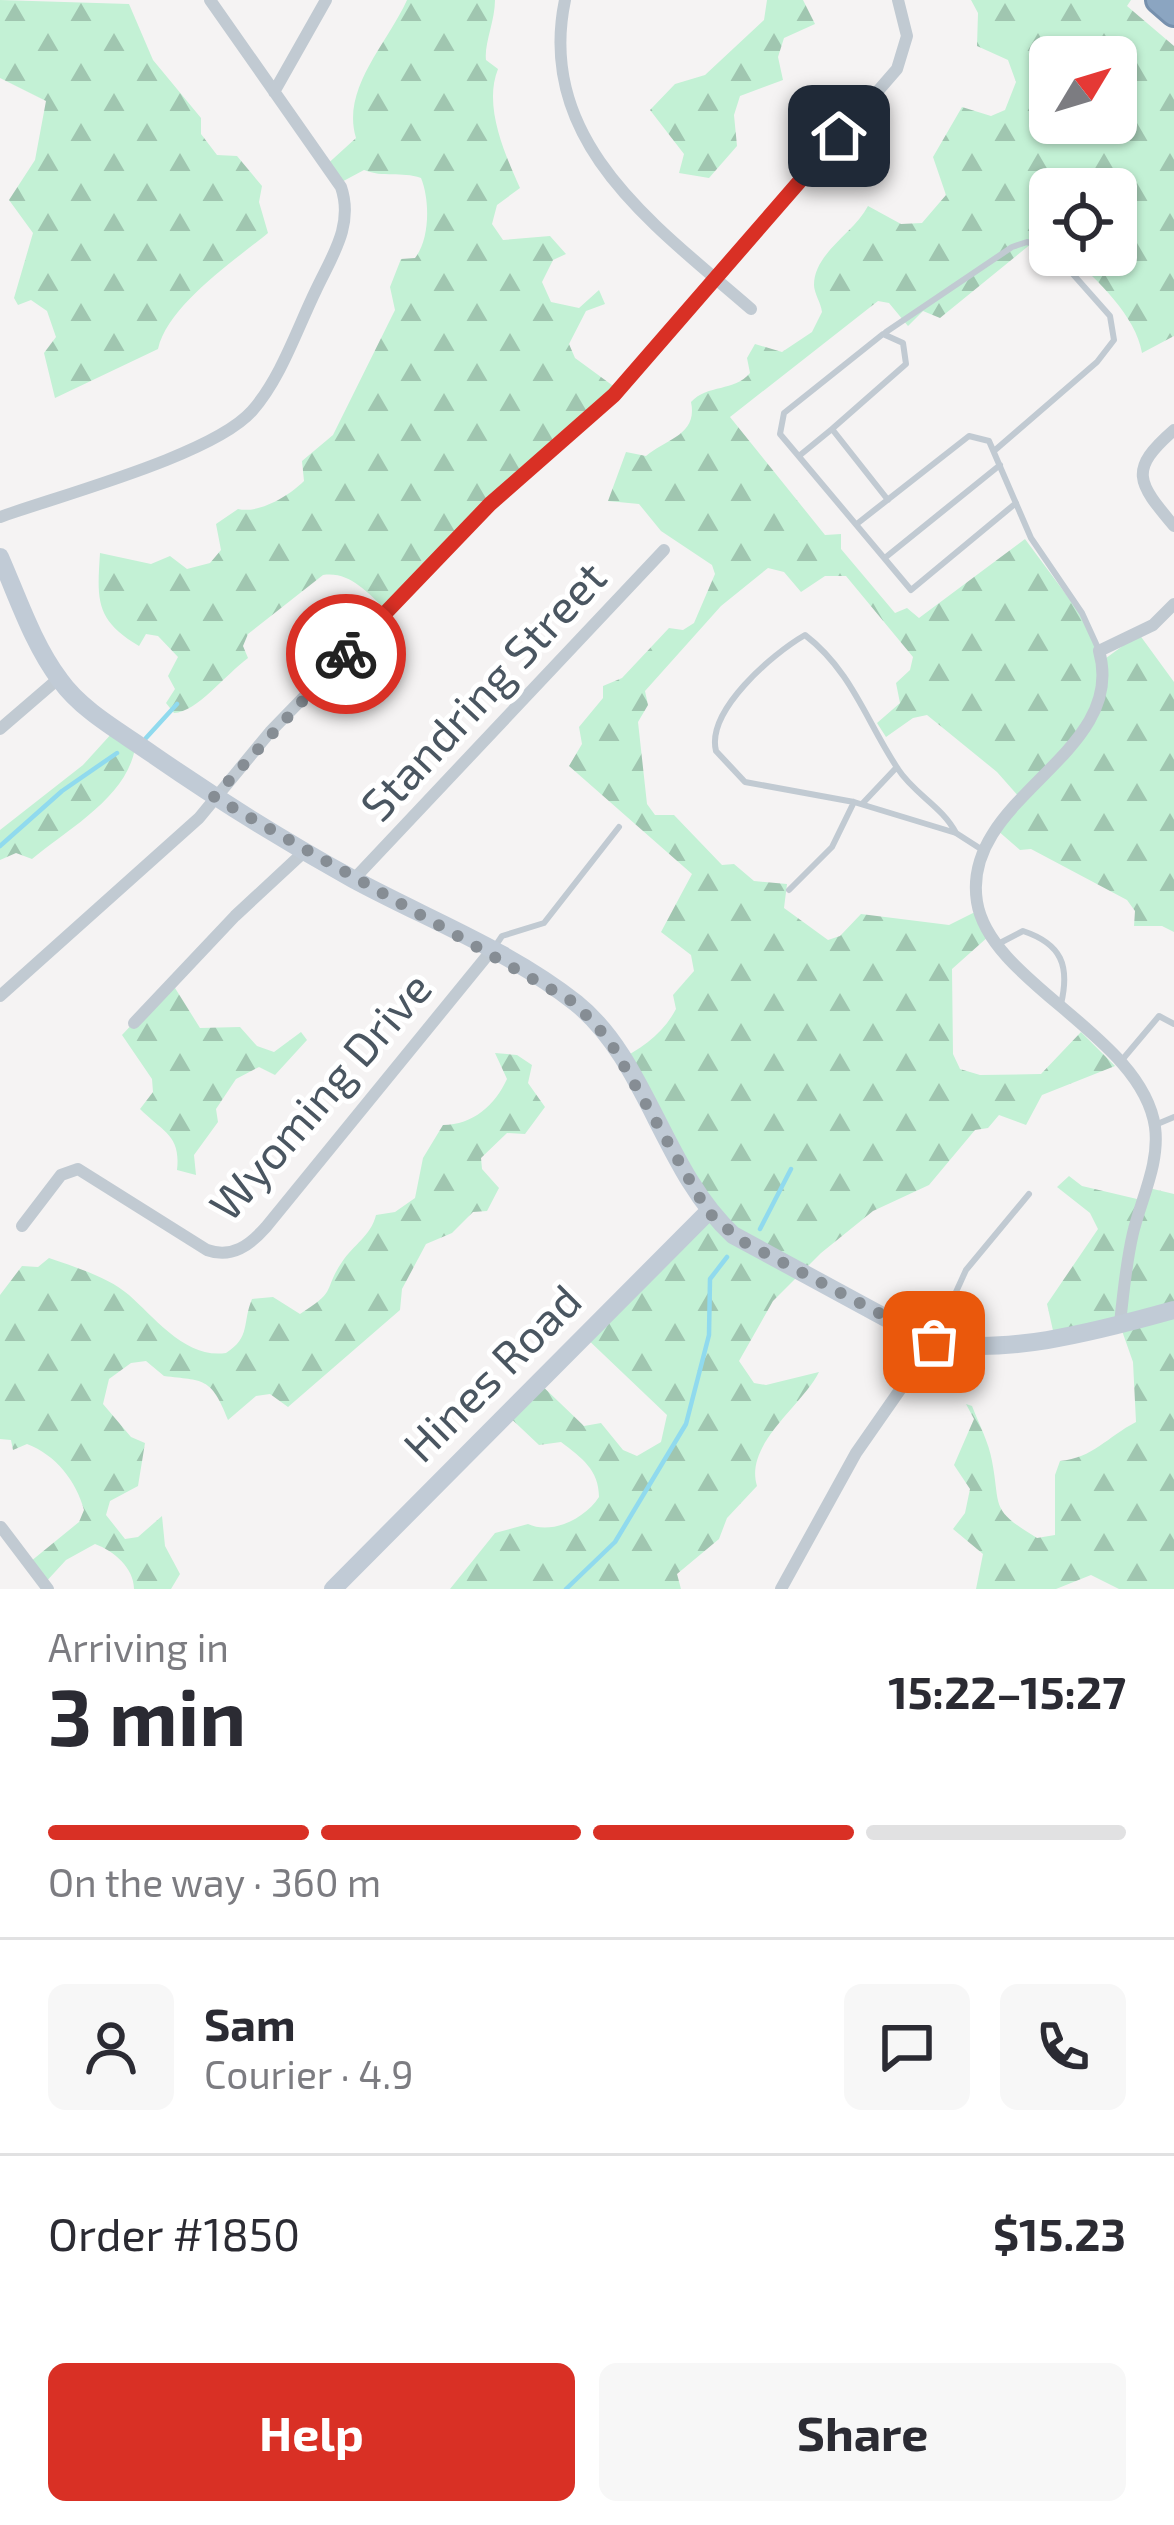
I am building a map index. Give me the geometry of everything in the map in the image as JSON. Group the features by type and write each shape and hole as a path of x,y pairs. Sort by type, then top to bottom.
{"highway":[{"path":"1160,0 1174,13"}],"street":[{"path":"0,518 203,446 255,408 340,240 347,214 341,187 210,0"},
{"path":"274,92 326,0"},
{"path":"565,0 562,71 593,156 630,204 751,309"},
{"path":"0,996 199,818 270,731 490,504 614,395 897,69 908,37 898,0"},
{"path":"1174,430 1144,458 1140,472 1146,490 1174,526"},
{"name":"Standring Street","path":"354,879 664,550"},
{"path":"0,557 58,679 78,701 214,797 354,879 491,951 591,1018 708,1212 740,1240 934,1342 1010,1343 1174,1310"},
{"path":"1120,1324 1133,1234 1154,1158 1155,1125 1146,1097 1119,1062 998,944 977,902 984,851 994,830 1090,720 1102,688 1099,651 1153,625 1174,604"},
{"path":"0,729 58,679"},
{"path":"134,1023 235,916 305,851"},
{"name":"Wyoming Drive","path":"22,1226 61,1175 79,1168 207,1250 223,1254 242,1248 266,1227 491,951"},
{"name":"Hines Road","path":"333,1589 708,1212"},
{"path":"781,1589 856,1453 934,1342"},
{"path":"1,1527 48,1589"}],"lane":[{"path":"1016,503 911,590 780,434 784,413 884,334 1012,247 1029,243"},
{"path":"994,451 1097,362 1114,340 1110,316 1075,276"},
{"path":"799,456 906,364 903,343 884,334"},
{"path":"832,429 888,500"},
{"path":"858,524 969,436 989,442 1031,538 1082,613 1099,651"},
{"path":"885,558 1000,465"},
{"path":"956,833 858,803 746,782 716,751 712,736 733,700 800,638 813,641 851,685 896,768 956,833 984,851"},
{"path":"789,890 832,847 858,803 896,768"},
{"path":"491,951 502,936 544,923 619,827"},
{"path":"998,944 1023,931 1058,950 1066,966 1060,1004"},
{"path":"1119,1062 1159,1016 1174,1024"},
{"path":"1155,1125 1174,1118"},
{"path":"934,1342 965,1270 1029,1194"}],"green space":[{"path":"0,0 129,4 153,60 201,118 201,134 217,155 237,156 262,186 259,202 268,233 188,300 158,349 55,398 44,353 56,337 47,311 31,300 18,305 14,298 33,233 9,200 35,160 46,101 0,78"},
{"path":"407,0 495,0 486,60 498,69 494,114 520,188 497,205 492,224 503,240 550,236 566,254 553,260 542,282 551,302 579,308 599,290 605,304 586,311 569,344 575,358 616,388 385,609 349,580 323,575 248,634 243,646 248,658 201,700 174,713 166,703 175,689 168,676 178,657 158,636 146,634 139,646 107,618 99,596 100,553 151,564 170,556 187,569 210,563 221,550 216,524 238,509 264,506 290,492 304,481 302,461 333,435 395,310 390,287 401,259 415,258 426,230 421,178 364,170 336,185 323,168 356,138 353,120 360,84"},
{"path":"767,0 803,0 815,24 784,38 778,57 783,80 740,96 734,115 737,146 709,178 679,173 684,154 650,110 675,84 705,75 764,20"},
{"path":"971,0 1131,0 1127,6 1174,46 1174,336 1142,353 1124,312 1092,276 1137,276 1137,168 1029,168 1029,246 940,318 923,311 908,326 889,303 878,301 730,417 825,535 841,534 841,549 895,613 907,608 919,618 1025,539 1085,620 1102,661 1139,634 1174,682 1174,932 1162,926 1134,926 1135,911 1127,900 1031,849 1020,850 997,830 1019,797 997,772 927,715 913,718 886,737 877,723 900,703 896,683 910,670 913,657 846,576 825,576 801,592 784,572 768,568 721,606 645,691 648,705 638,722 647,804 655,815 674,815 722,865 734,864 754,881 787,884 784,908 828,940 840,936 861,914 949,925 977,911 989,936 952,969 953,1054 960,1069 980,1075 1041,1074 1081,1032 1115,1066 1042,1095 1026,1125 999,1115 988,1128 975,1130 929,1185 873,1211 773,1301 739,1361 754,1383 766,1385 819,1372 766,1440 755,1470 757,1486 727,1518 719,1539 677,1574 681,1589 450,1589 495,1533 528,1524 547,1528 567,1523 599,1497 593,1472 582,1459 561,1442 539,1445 505,1413 535,1379 584,1426 601,1423 623,1450 637,1456 661,1442 667,1415 582,1334 702,1214 617,1061 665,1026 676,1009 673,995 694,971 691,955 661,932 692,874 569,766 582,744 579,727 603,698 603,686 622,678 669,628 683,630 694,623 715,574 712,565 661,531 639,504 608,501 626,452 646,456 679,435 690,422 691,402 750,373 747,358 755,344 782,352 812,332 822,312 814,288 820,263 868,206 901,224 922,223 946,195 933,157 962,107 991,116 1005,110 1016,82 1008,60 977,46 978,13"},
{"path":"113,732 135,748 130,766 108,797 32,859 16,853 0,860 0,830 83,765"},
{"path":"175,988 200,1028 240,1027 257,1046 274,1052 301,1032 307,1040 275,1075 259,1067 236,1079 216,1109 218,1122 194,1155 196,1175 177,1170 173,1141 140,1109 153,1092 152,1079 122,1035 164,990"},
{"path":"495,1053 517,1055 532,1065 528,1083 545,1107 525,1134 507,1133 481,1158 482,1169 499,1188 487,1211 473,1212 452,1233 426,1244 402,1289 400,1310 288,1407 270,1394 256,1396 228,1420 211,1388 164,1376 146,1361 131,1363 109,1379 103,1404 131,1437 145,1443 138,1486 110,1501 106,1515 125,1539 138,1537 162,1516 165,1546 180,1574 171,1589 134,1589 122,1561 95,1544 66,1560 43,1585 25,1566 79,1522 84,1510 76,1489 56,1462 27,1444 13,1450 11,1440 0,1439 0,1295 22,1266 38,1267 49,1258 91,1273 121,1289 185,1343 198,1350 226,1353 243,1335 252,1299 273,1297 300,1314 325,1294 376,1215 395,1212 415,1198 423,1158 443,1125 473,1117 489,1105 507,1079"},
{"path":"1069,1176 1082,1186 1137,1199 1149,1188 1174,1194 1174,1589 1119,1589 1091,1575 1056,1589 976,1589 983,1554 953,1529 965,1513 970,1489 954,1465 974,1419 966,1404 972,1406 989,1447 1000,1506 1037,1538 1055,1535 1055,1475 1060,1461 1091,1451 1136,1422 1133,1362 1121,1328 1054,1335 1047,1304 1098,1229 1090,1213 1057,1187"}],"waterway":[{"path":"146,738 177,704"},
{"path":"0,846 62,791 117,753"},
{"path":"760,1229 791,1169"},
{"path":"566,1589 615,1542 686,1424 709,1335 710,1279 727,1257"}],"way so far":[{"path":"346,654 214,797 575,1003 609,1040 680,1171 708,1212 740,1240 934,1342"}],"route":[{"path":"346,654 490,504 635,373 839,136"}]}
